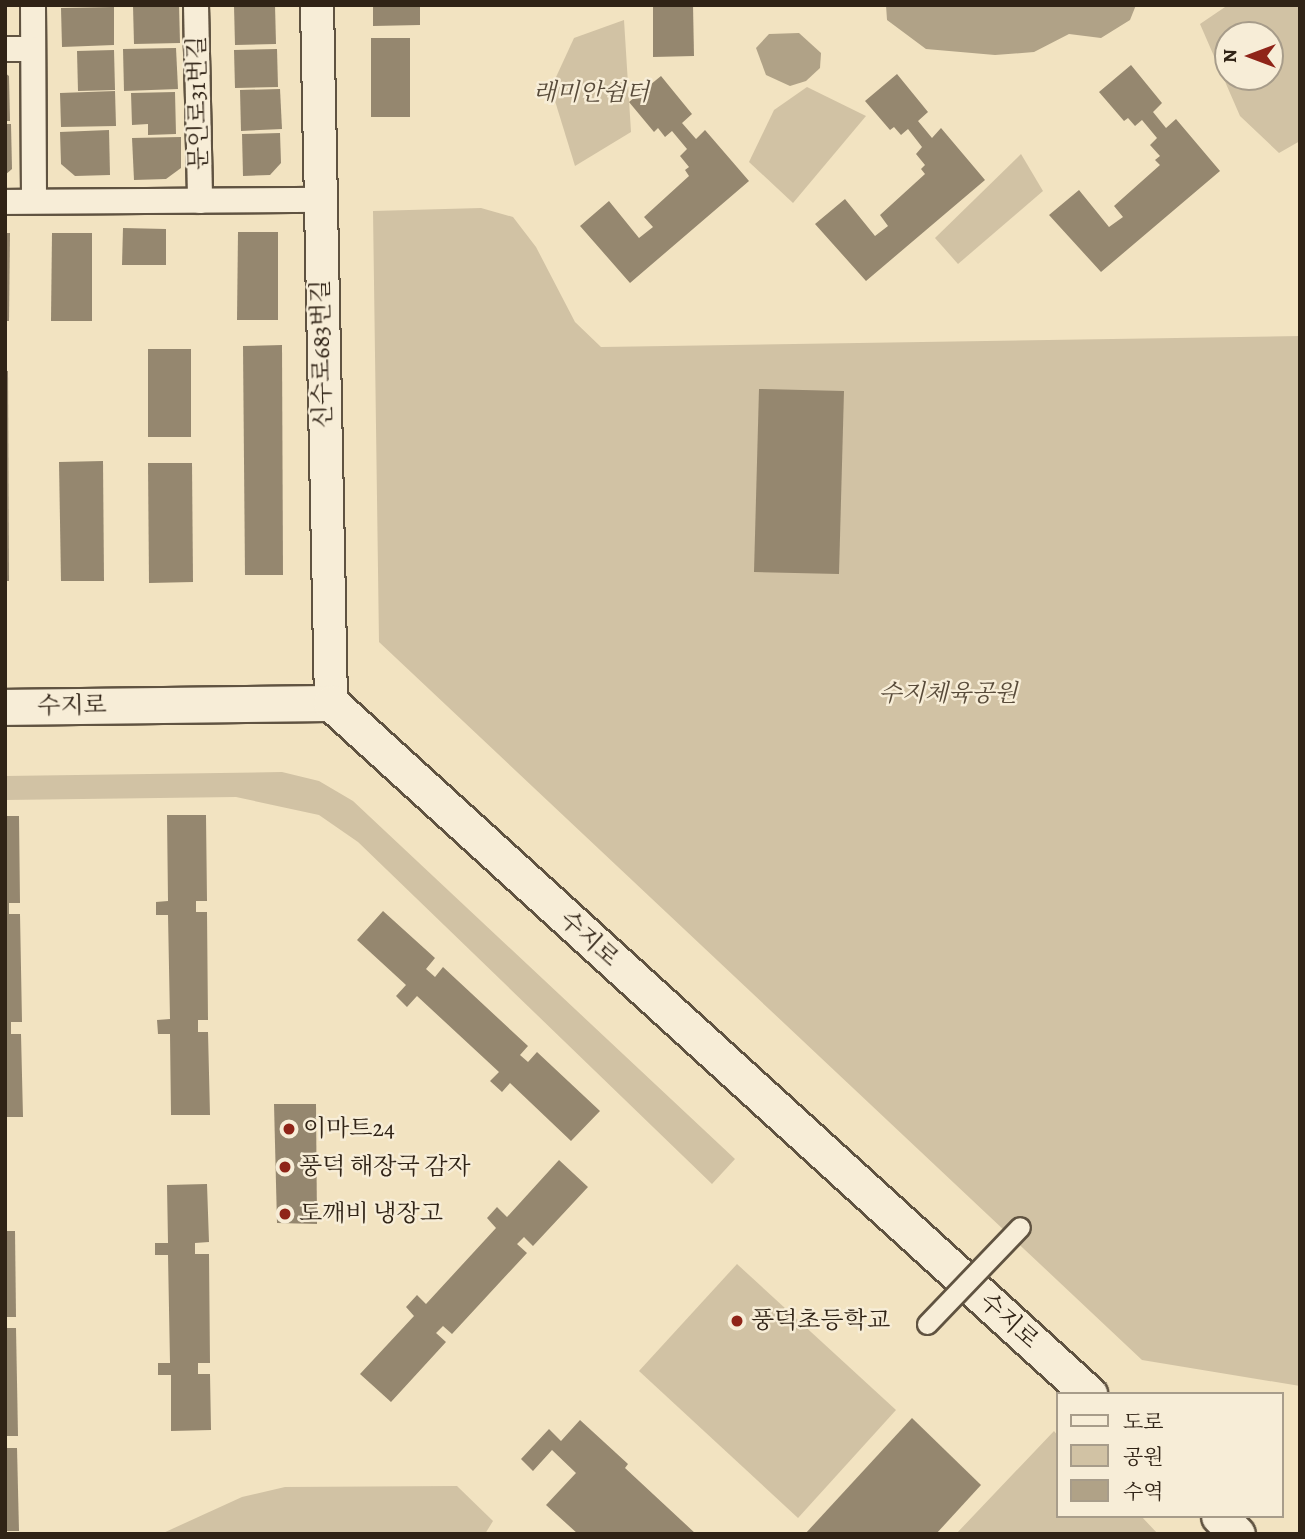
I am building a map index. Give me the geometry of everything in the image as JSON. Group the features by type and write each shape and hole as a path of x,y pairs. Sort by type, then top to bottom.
{"main road":[{"name":"수지로","path":"5,707 331,703 1087,1392"},
{"path":"1221,1518 1237,1534"}],"street":[{"path":"33,5 34,201"},
{"name":"문인로31번길","path":"196,5 200,201"},
{"name":"신수로683번길","path":"317,5 318,200 331,703"},
{"path":"5,49 33,49"},
{"name":"문인로31번길","path":"5,202 318,200"},
{"path":"927,1324 1020,1227"}],"green space":[{"path":"1228,5 1300,5 1300,141 1279,153 1240,116 1229,91 1284,91 1284,21 1214,21 1214,56 1200,24"},
{"name":"래미안쉼터","path":"624,20 631,132 575,166 551,88 574,38"},
{"path":"807,87 866,116 793,203 749,162 774,110"},
{"path":"1021,154 1043,191 958,264 935,238"},
{"name":"수지체육공원","path":"481,208 513,217 536,247 575,322 601,347 1300,336 1300,1386 1142,1360 379,642 373,211"},
{"path":"282,772 319,781 353,801 735,1159 712,1184 358,842 319,815 236,797 5,800 5,776"},
{"path":"737,1264 896,1410 798,1518 639,1371"},
{"path":"1054,1431 1056,1518 1143,1518 1158,1534 956,1534"},
{"path":"457,1486 493,1521 485,1534 161,1534 242,1497 285,1487"}],"water":[{"path":"886,5 1136,5 1130,20 1101,38 1069,34 1034,52 995,55 926,49 887,20"},
{"path":"799,33 821,53 820,68 806,81 790,86 766,75 756,48 769,34"}],"building":[{"path":"179,5 180,43 134,44 133,6"},
{"path":"275,5 276,44 235,45 234,6"},
{"path":"373,5 420,5 420,25 373,26"},
{"path":"653,5 693,5 694,56 653,57"},
{"path":"114,7 114,45 62,47 61,8"},
{"path":"371,38 410,38 410,117 371,117"},
{"path":"176,48 178,89 124,91 123,49"},
{"path":"277,49 278,87 235,88 234,50"},
{"path":"114,50 115,90 78,91 77,51"},
{"path":"1131,65 1162,103 1153,112 1166,128 1176,119 1220,171 1101,272 1049,215 1079,190 1109,227 1123,217 1114,206 1160,165 1155,160 1160,156 1150,145 1157,138 1142,120 1135,126 1128,118 1124,121 1099,92"},
{"path":"5,73 9,76 10,121 5,121"},
{"path":"897,74 928,112 918,121 932,138 941,128 985,180 866,281 815,224 845,199 875,236 888,226 880,215 925,174 921,169 925,165 916,154 922,147 908,129 901,135 894,127 890,130 865,101"},
{"path":"661,76 692,114 682,123 696,139 705,130 749,181 630,283 580,226 609,201 639,238 653,227 644,217 689,176 685,170 689,167 680,156 687,149 672,131 665,137 658,128 654,132 629,102"},
{"path":"280,89 282,129 241,131 240,90"},
{"path":"115,91 116,126 61,127 60,93"},
{"path":"175,92 176,134 148,135 148,124 132,125 131,93"},
{"path":"5,124 11,124 12,169 5,175"},
{"path":"109,130 110,175 75,176 61,164 60,132"},
{"path":"280,133 281,163 270,175 243,176 242,134"},
{"path":"181,137 181,168 166,179 134,180 132,138"},
{"path":"123,228 166,229 166,265 122,265"},
{"path":"238,232 278,232 278,320 237,320"},
{"path":"5,233 10,233 9,321 5,321"},
{"path":"52,233 92,233 92,321 51,321"},
{"path":"282,345 283,575 245,575 243,346"},
{"path":"148,349 191,349 191,437 148,437"},
{"path":"5,371 8,371 9,581 5,581"},
{"path":"759,389 844,391 839,574 754,572"},
{"path":"103,461 104,581 61,581 59,462"},
{"path":"148,463 192,463 193,582 149,583"},
{"path":"167,815 206,815 207,901 196,901 196,912 207,912 208,1020 198,1020 198,1032 208,1032 210,1115 171,1115 170,1034 158,1034 157,1020 170,1019 168,915 156,915 156,902 168,901"},
{"path":"5,816 19,816 20,903 9,903 9,914 20,914 22,1022 11,1022 11,1034 21,1034 23,1117 5,1117"},
{"path":"383,911 435,958 426,969 435,977 443,967 528,1046 520,1055 528,1062 537,1052 600,1111 571,1141 510,1083 502,1092 490,1081 499,1072 417,996 407,1007 396,996 406,985 357,940"},
{"path":"274,1104 316,1104 317,1224 277,1223"},
{"path":"559,1160 588,1187 533,1246 524,1237 517,1244 527,1253 452,1334 443,1326 436,1333 446,1342 391,1402 360,1374 414,1316 406,1307 417,1295 426,1304 496,1228 487,1218 497,1207 507,1217"},
{"path":"207,1184 209,1242 195,1243 195,1254 209,1254 210,1363 198,1363 198,1374 210,1374 211,1430 171,1431 171,1375 158,1375 158,1363 170,1363 168,1255 155,1255 155,1243 168,1243 167,1185"},
{"path":"5,1231 15,1231 16,1317 5,1317"},
{"path":"5,1328 16,1328 18,1436 5,1436"},
{"path":"912,1418 981,1485 936,1534 805,1534"},
{"path":"580,1420 628,1464 625,1468 696,1534 578,1534 546,1505 576,1473 552,1450 533,1471 521,1459 549,1429 561,1441"},
{"path":"5,1448 17,1448 19,1531 5,1531"}],"place":[{"name":"이마트24","path":"289,1129"},
{"name":"풍덕 해장국 감자","path":"285,1167"},
{"name":"도깨비 냉장고","path":"285,1214"},
{"name":"풍덕초등학교","path":"737,1321"}]}
